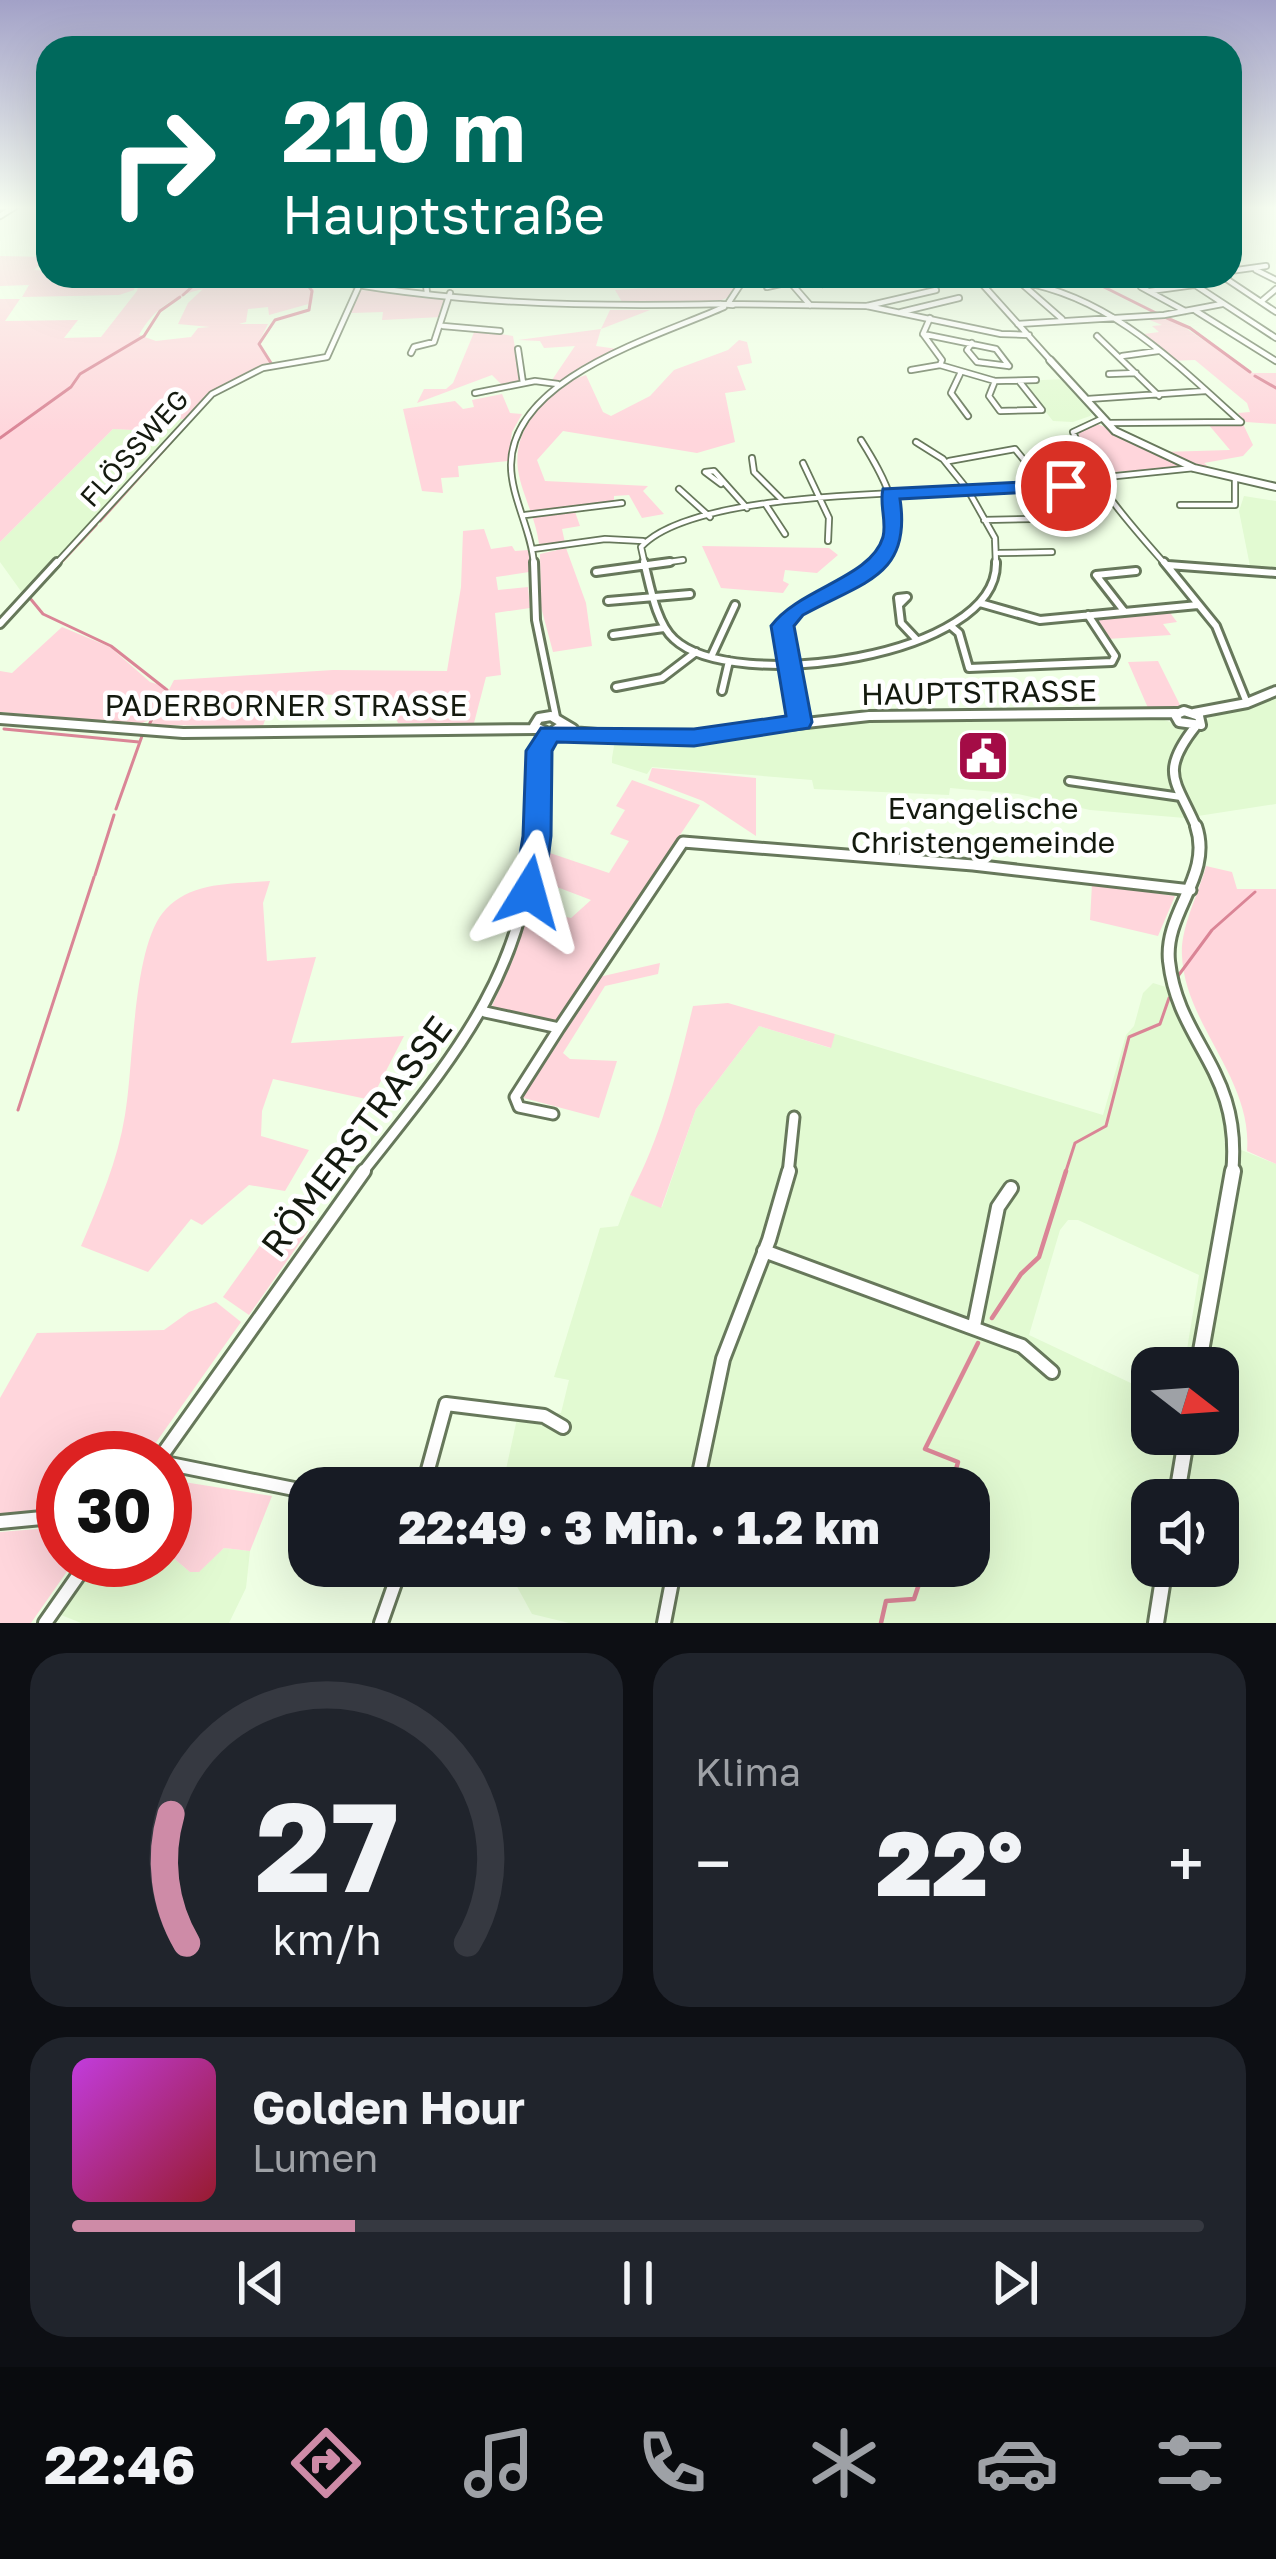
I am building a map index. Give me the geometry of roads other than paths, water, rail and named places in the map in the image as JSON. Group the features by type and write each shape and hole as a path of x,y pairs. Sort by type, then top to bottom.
{"street":[{"path":"358,288 593,308 867,307 1029,335"},
{"name":"FLÖSSWEG","path":"0,624 212,394 262,368 327,357 358,288"},
{"path":"426,288 427,293"},
{"path":"548,726 549,666 536,620 532,549 511,468 510,451 524,417 560,384 727,304 738,288"},
{"path":"795,288 810,305"},
{"path":"986,288 1105,421 1125,437 1194,468 1276,487"},
{"path":"1028,288 1063,320"},
{"path":"1050,288 1070,292 1107,315 1241,422 1088,421 1073,436 1099,480 1216,626 1247,703"},
{"path":"1143,288 1276,361"},
{"path":"1149,291 1172,288"},
{"path":"1198,288 1276,338"},
{"path":"1242,288 1263,300"},
{"path":"1263,300 1276,289"},
{"path":"867,307 936,290"},
{"path":"411,353 416,346 434,342 450,293"},
{"path":"902,312 959,298"},
{"path":"1263,300 1263,305 1276,312"},
{"path":"1018,324 1160,315 1222,304"},
{"path":"923,334 930,318"},
{"path":"443,326 500,331"},
{"path":"923,334 972,344 996,349 1009,366 977,362 967,350 972,344"},
{"path":"923,334 942,360 940,365"},
{"path":"1097,336 1160,397"},
{"path":"518,350 523,383"},
{"path":"1120,356 1158,352"},
{"path":"911,370 940,365 994,381 1036,380"},
{"path":"1109,374 1137,373"},
{"path":"960,374 951,393 968,416"},
{"path":"994,381 989,396 1001,412 1042,410 1019,381"},
{"path":"475,393 523,383 560,384"},
{"path":"1088,399 1205,391"},
{"path":"800,722 782,634 786,618 873,571 889,553 896,519 890,493 861,440"},
{"path":"644,541 664,628 696,652 729,661 855,661 918,641 952,627 980,604 997,578 999,553 950,461 916,442"},
{"path":"950,461 1015,449 1046,487"},
{"path":"752,458 754,472 783,502"},
{"path":"803,463 805,478 820,494 832,520 828,542"},
{"path":"532,549 613,538 644,541 655,532 820,494 1046,487 1194,468"},
{"path":"1180,506 1235,505 1235,478"},
{"path":"721,484 748,509"},
{"path":"679,489 711,518"},
{"path":"525,515 622,502"},
{"path":"766,505 785,534"},
{"path":"984,520 1033,519"},
{"path":"999,553 1052,552"},
{"path":"596,572 682,560"},
{"path":"1166,565 1276,573"},
{"path":"1125,612 1096,575 1136,572"},
{"path":"608,601 690,594"},
{"path":"980,604 1032,619 1199,605"},
{"path":"712,657 734,605"},
{"path":"899,605 901,623 918,641"},
{"path":"952,627 959,633 965,664 979,670 1112,662 1115,656 1088,615"},
{"path":"613,635 664,628"},
{"path":"616,687 662,678 696,652"},
{"path":"722,691 729,661"},
{"path":"1201,1347 1235,1134 1223,1084 1175,986 1169,960 1169,944 1191,890 1202,846 1171,768 1197,720 1276,691"},
{"name":"HAUPTSTRASSE","path":"548,726 596,737 694,737 869,716 1150,714 1197,720"},
{"name":"PADERBORNER STRASSE","path":"0,718 164,733 548,726"},
{"path":"1178,719 1187,740"},
{"name":"RÖMERSTRASSE","path":"183,1431 341,1200 448,1072 484,1012 508,961 529,892 537,836 539,751 548,726"},
{"path":"1069,781 1181,797"},
{"path":"553,1114 520,1107 515,1097 683,842 973,865 1191,890"},
{"path":"484,1012 559,1028"},
{"path":"700,1467 722,1364 764,1251 795,1144 794,1118"},
{"path":"974,1326 998,1207 1011,1188"},
{"path":"764,1251 1022,1346 1052,1372"},
{"path":"429,1467 446,1404 544,1416 563,1427"},
{"path":"192,1466 288,1487"},
{"path":"0,1522 36,1519"},
{"path":"45,1623 70,1587"},
{"path":"381,1623 394,1587"},
{"path":"664,1623 671,1587"},
{"path":"1156,1623 1162,1587"}],"waterway":[{"path":"183,295 191,288"},
{"path":"271,363 259,344 275,320 309,310 310,288"},
{"path":"1106,288 1158,314"},
{"path":"0,438 71,387 80,374 144,336 160,311 180,297"},
{"path":"1167,318 1190,328 1250,372"},
{"path":"1255,376 1276,388"},
{"path":"100,521 171,442"},
{"path":"96,525 29,597 43,614 111,646 167,690"},
{"path":"147,729 165,693"},
{"path":"4,729 139,742"},
{"path":"116,809 142,736"},
{"path":"95,875 114,815"},
{"path":"18,1110 94,877"},
{"path":"1178,976 1212,930 1255,892"},
{"path":"1065,1174 1075,1143 1106,1126 1129,1037 1160,1024 1169,998"},
{"path":"992,1318 1021,1274 1039,1257 1066,1171"},
{"path":"957,1467 958,1462 925,1449 978,1343"},
{"path":"881,1623 886,1601 914,1599 918,1587"}],"place":[{"name":"Evangelische Christengemeinde","path":"983,756"}]}
